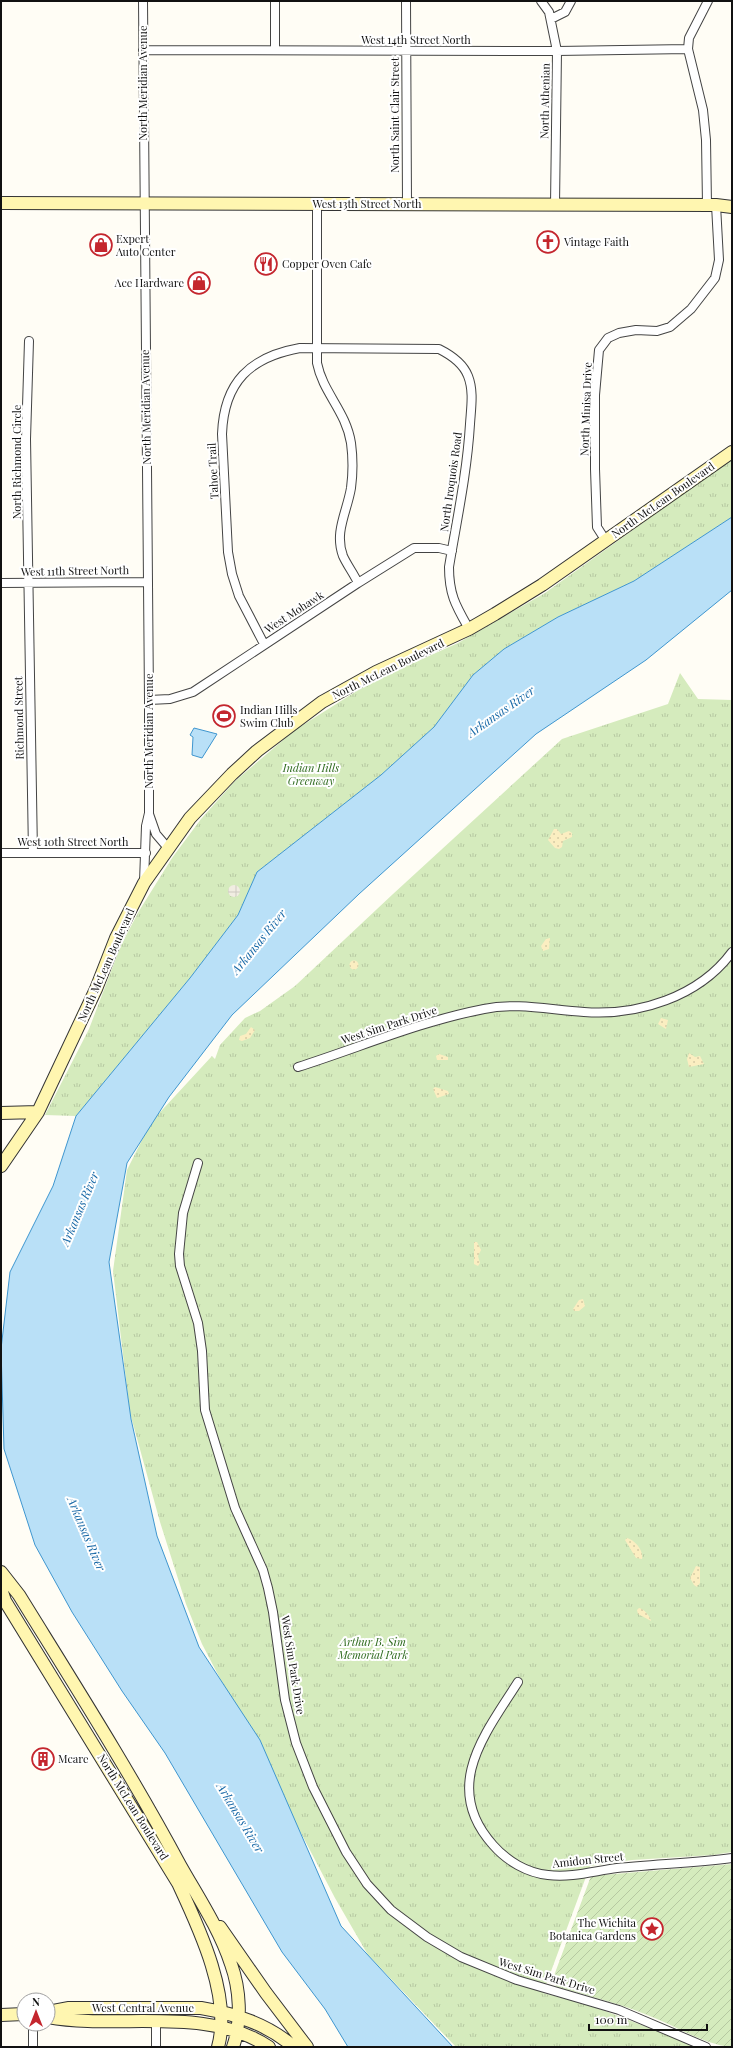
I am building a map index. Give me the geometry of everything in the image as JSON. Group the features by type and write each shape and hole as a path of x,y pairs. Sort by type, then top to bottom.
{"main road":[{"name":"West 13th Street North","path":"1,204 711,205 732,207"},
{"name":"North McLean Boulevard","path":"1,1166 38,1112 96,989 116,938 144,883 190,818 232,774 289,725 322,702 376,672 469,629 542,585 732,452"},
{"path":"1,1112 38,1112"},
{"name":"North McLean Boulevard","path":"1,1572 19,1595 126,1767 207,1910 231,1963 236,1982 238,2016 237,2031"},
{"name":"North McLean Boulevard","path":"1,1589 9,1608 178,1883 195,1921 214,1975 221,2011 222,2027"},
{"path":"207,1910 307,2047"},
{"name":"West Central Avenue","path":"56,2010 69,2008 178,2007 221,2011 238,2016"},
{"path":"1,2015 16,2014"},
{"path":"238,2016 255,2023 294,2047"},
{"name":"West Central Avenue","path":"56,2019 69,2021 181,2022 222,2027"},
{"path":"218,2047 222,2027 237,2031 269,2047"},
{"path":"233,2047 237,2031"}],"street":[{"name":"North Meridian Avenue","path":"143,1 149,700 149,813 146,826 144,883"},
{"path":"275,1 275,50"},
{"name":"North Saint Clair Street","path":"406,1 407,204"},
{"name":"North Athenian","path":"541,1 549,12 557,51 555,205"},
{"path":"550,19 565,12 571,1"},
{"path":"688,49 689,38 708,1"},
{"name":"West 14th Street North","path":"143,50 557,51 688,49"},
{"name":"North Minisa Drive","path":"606,541 597,527 595,402 599,350 608,338 619,333 636,330 657,331 670,327 691,309 715,278 719,260 711,205 703,110 688,49"},
{"path":"317,204 317,363 320,378 342,413 351,441 353,471 350,490 341,521 340,533 344,557 358,583"},
{"name":"North Richmond Circle","path":"28,583 26,439 29,341"},
{"name":"Tahoe Trail","path":"264,644 239,596 232,574 228,545 222,419 232,392 247,370 278,352 300,348 317,348"},
{"name":"North Iroquois Road","path":"317,348 439,349 450,354 468,375 472,393 469,444 459,514 449,567 450,593 469,629"},
{"name":"West Mohawk","path":"149,700 170,699 192,692 414,548 439,548 452,550"},
{"name":"West 11th Street North","path":"1,583 148,582"},
{"name":"Richmond Street","path":"28,583 32,854"},
{"name":"North Meridian Avenue","path":"149,813 156,834 168,848"},
{"name":"West 10th Street North","path":"1,853 146,853"},
{"name":"West Sim Park Drive","path":"298,1067 426,1022 485,1008 528,1006 582,1012 608,1013 655,1005 674,997 709,976 732,952"},
{"name":"West Sim Park Drive","path":"198,1163 183,1212 179,1254 180,1266 198,1324 202,1351 205,1410 235,1508 263,1570 268,1588 273,1612 285,1700 296,1743 313,1787 346,1852 367,1884 388,1907 413,1928 461,1956 517,1980 619,2010 706,2047"},
{"name":"Amidon Street","path":"518,1682 481,1742 474,1757 470,1771 470,1796 477,1821 499,1853 524,1868 546,1875 557,1876 617,1868 700,1862 732,1858"},
{"path":"156,2022 156,2047"},
{"path":"33,2032 33,2047"}],"green space":[{"name":"Indian Hills Greenway","path":"732,459 732,517 634,581 558,617 504,649 473,675 434,727 381,775 257,872 238,915 190,978 76,1116 45,1115 89,1029 121,945 139,911 172,858 201,819 235,781 295,730 371,682 458,643 545,593"},
{"name":"Arthur B. Sim Memorial Park","path":"680,673 698,699 732,700 732,1852 713,1855 632,1860 590,1866 543,1993 592,2006 699,2047 456,2047 368,1955 335,1898 202,1644 186,1604 160,1522 130,1413 113,1271 127,1170 151,1122 212,1056 215,1059 220,1045 245,1018 260,1011 295,986 562,739 668,704"},
{"name":"The Wichita Botanica Gardens","path":"732,1864 732,2047 722,2046 703,2040 633,2009 557,1987 552,1981 591,1876"}],"sand":[{"path":"554,829 557,829 561,834 569,831 572,833 572,837 563,841 562,847 559,849 555,848 548,840"},
{"path":"550,938 549,949 543,951 541,946 546,939"},
{"path":"352,961 356,961 358,965 356,969 352,969 350,967 350,963"},
{"path":"661,1018 668,1020 666,1029 658,1024"},
{"path":"251,1027 255,1030 250,1038 242,1041 239,1040 240,1036 246,1034"},
{"path":"689,1053 695,1057 700,1056 704,1064 689,1067 687,1059"},
{"path":"439,1054 448,1057 448,1060 437,1060 436,1056"},
{"path":"435,1087 448,1091 449,1094 437,1098 433,1089"},
{"path":"474,1242 477,1242 481,1250 478,1256 480,1263 478,1266 474,1264"},
{"path":"583,1299 585,1306 579,1311 574,1311 573,1309 579,1300"},
{"path":"627,1538 638,1546 642,1553 642,1559 636,1558 625,1540"},
{"path":"696,1566 700,1567 700,1583 697,1587 690,1578"},
{"path":"639,1608 643,1609 650,1617 651,1621 638,1614 637,1610"}],"shaded area":[{"path":"232,885 236,885 240,891 236,897 232,897 228,893 228,889"}],"water":[{"name":"Arkansas River","path":"732,517 732,590 646,660 536,734 359,894 232,1015 169,1097 127,1163 109,1262 131,1419 157,1536 199,1647 260,1740 341,1926 453,2047 348,2047 325,2009 282,1952 165,1753 122,1691 72,1612 35,1545 4,1449 1,1349 10,1272 53,1186 76,1116 190,978 238,915 257,872 381,775 434,727 473,675 504,649 558,617 634,581"},
{"path":"194,728 217,734 202,758 192,755 193,737 190,735"}],"place":[{"name":"Vintage Faith","path":"548,242"},
{"name":"Expert Auto Center","path":"101,245"},
{"name":"Copper Oven Cafe","path":"266,264"},
{"name":"Ace Hardware","path":"199,283"},
{"name":"Indian Hills Swim Club","path":"224,716"},
{"name":"Mcare","path":"43,1759"},
{"name":"The Wichita Botanica Gardens","path":"652,1929"}]}
